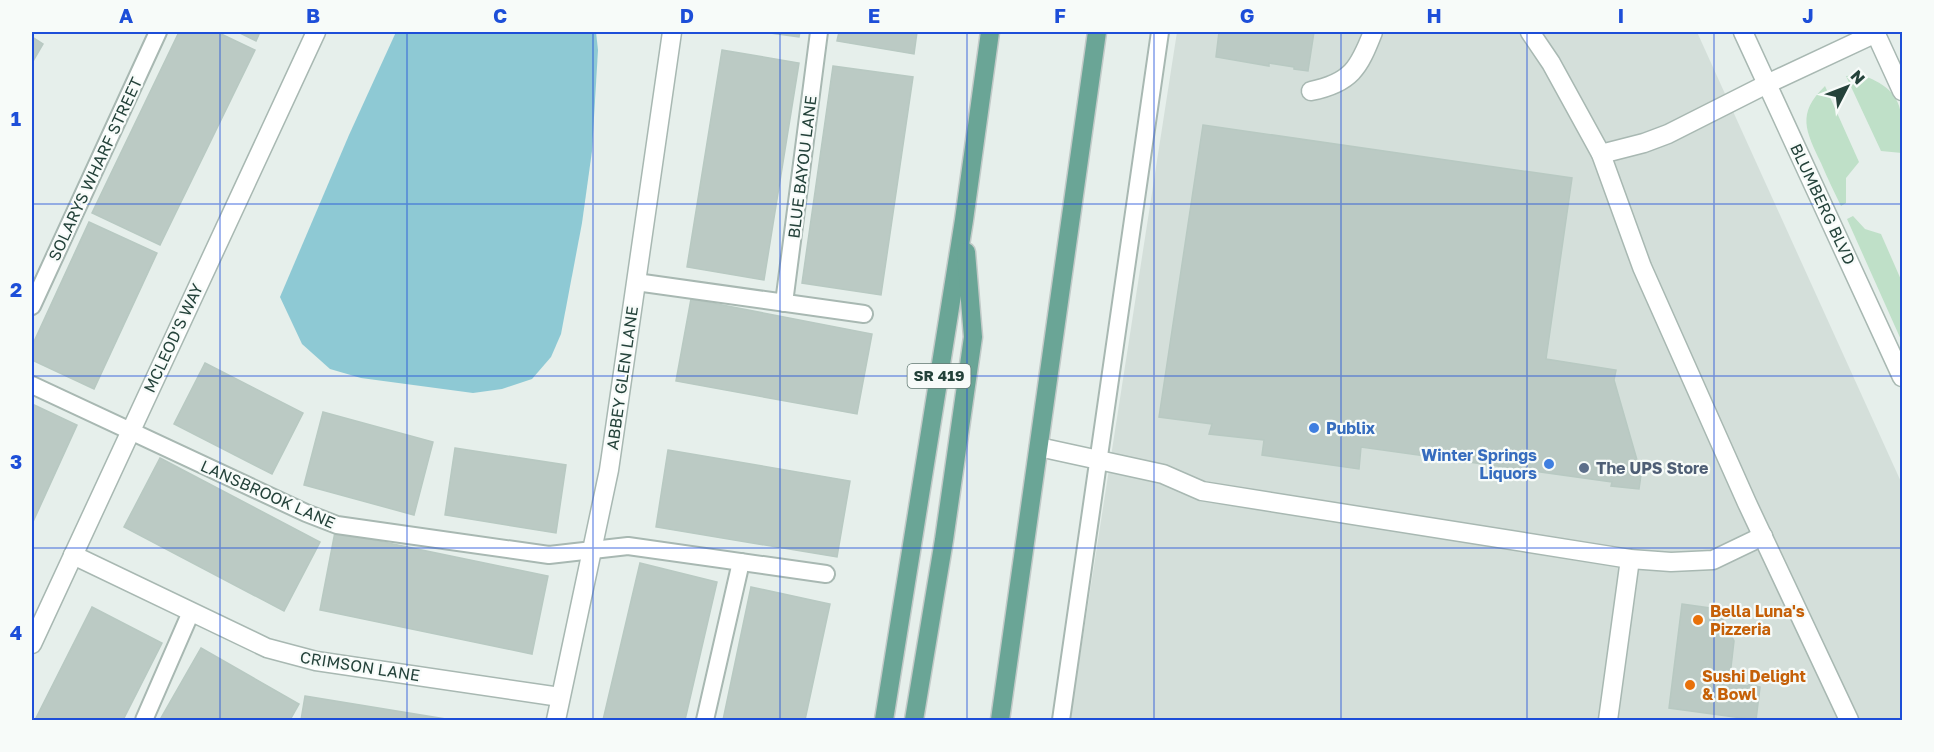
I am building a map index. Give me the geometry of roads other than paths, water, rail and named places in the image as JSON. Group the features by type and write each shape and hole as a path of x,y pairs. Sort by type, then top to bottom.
{"main road":[{"name":"SR 419","path":"884,720 964,220 990,32"},
{"path":"1000,720 1097,32"},
{"path":"914,720 944,540 972,337 964,220"}],"street":[{"name":"MCLEOD'S WAY","path":"32,644 315,32"},
{"name":"ABBEY GLEN LANE","path":"556,720 609,470 672,32"},
{"path":"1311,91 1331,87 1344,80 1360,62 1373,32"},
{"path":"1530,32 1551,63 1601,154 1642,267 1849,720"},
{"name":"BLUMBERG BLVD","path":"1743,32 1902,377"},
{"path":"1601,154 1668,134 1875,32 1902,91"},
{"path":"1039,447 1163,474 1202,491 1630,559 1671,562 1713,561 1763,536"},
{"name":"CRIMSON LANE","path":"73,555 267,648 316,662 560,696"},
{"path":"1608,720 1630,559"}],"lane":[{"name":"SOLARYS WHARF STREET","path":"32,306 158,32"},
{"name":"BLUE BAYOU LANE","path":"784,303 819,32"},
{"path":"1060,720 1160,32"},
{"path":"636,282 864,314"},
{"name":"LANSBROOK LANE","path":"32,385 306,513 337,525 549,555 628,546 826,574"},
{"path":"705,720 741,562"},
{"path":"144,720 191,612"}],"water":[{"path":"396,32 596,32 598,50 592,151 582,223 561,334 551,357 532,379 502,389 473,393 361,378 330,369 302,344 280,297"}],"place":[{"name":"Publix","path":"1314,428"},
{"name":"Winter Springs Liquors","path":"1549,464"},
{"name":"The UPS Store","path":"1584,468"},
{"name":"Bella Luna's Pizzeria","path":"1698,620"},
{"name":"Sushi Delight & Bowl","path":"1690,685"}]}
